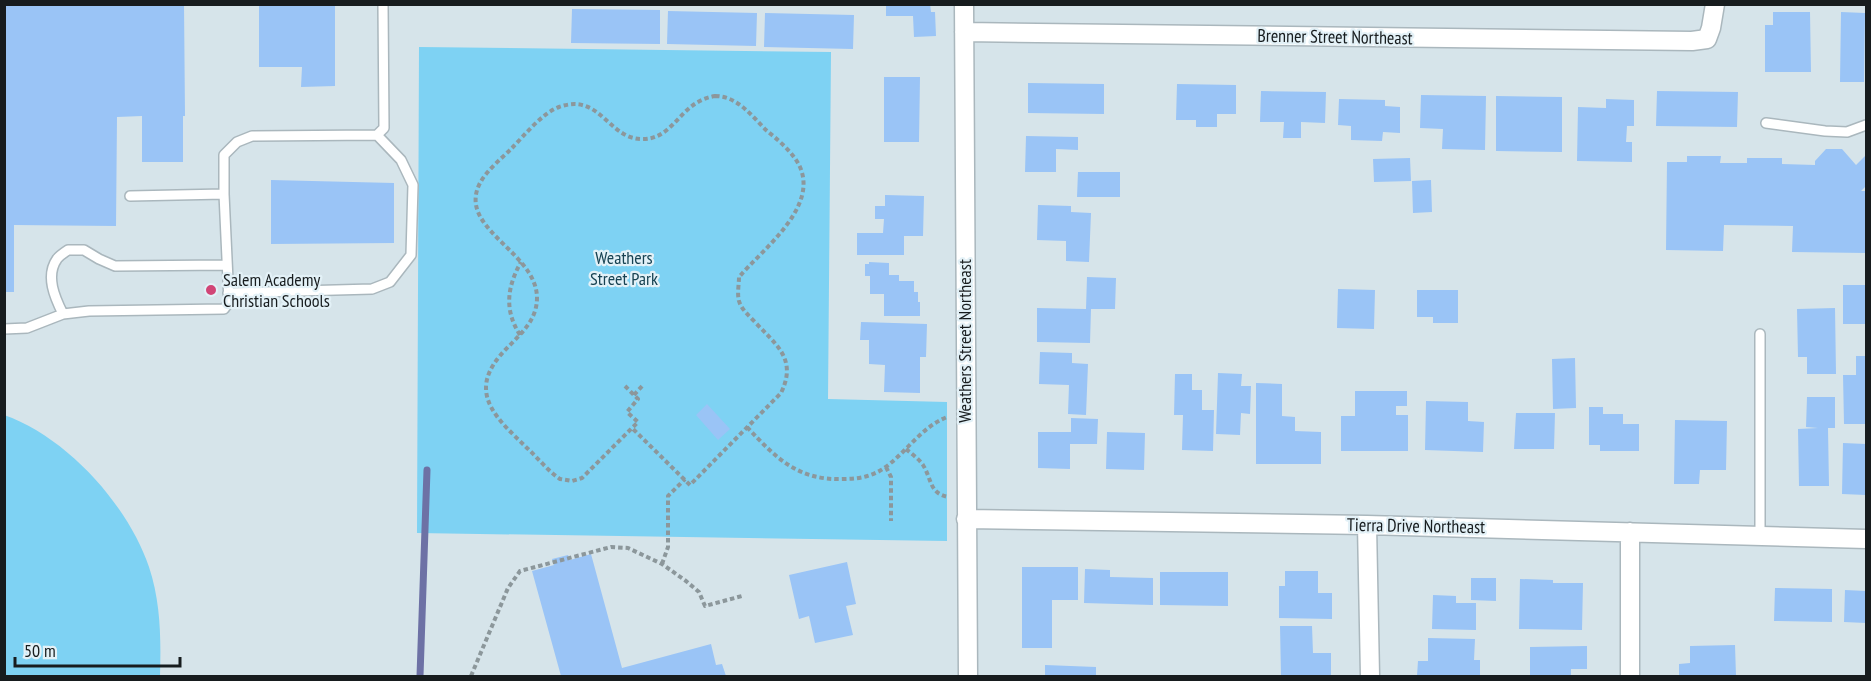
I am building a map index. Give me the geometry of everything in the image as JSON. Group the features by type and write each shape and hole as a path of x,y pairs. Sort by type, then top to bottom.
{"street":[{"name":"Weathers Street Northeast","path":"964,4 968,676"},
{"name":"Brenner Street Northeast","path":"964,32 1692,41 1707,39 1715,4"},
{"name":"Tierra Drive Northeast","path":"966,519 1367,525 1866,539"},
{"path":"1367,525 1370,676"},
{"path":"1630,532 1630,676"}],"lane":[{"path":"4,329 27,328 63,314 89,311 224,309 229,302 224,155 237,142 252,136 362,137 376,135 384,128 383,4"},
{"path":"1766,123 1847,132 1866,125"},
{"path":"228,292 372,289 390,282 411,255 413,185 401,160 376,135"},
{"path":"130,196 224,194"},
{"path":"63,314 54,295 51,277 57,259 68,250 84,250 115,266 227,265"},
{"path":"1760,334 1760,536"}],"path":[{"path":"625,386 638,399 627,412 638,422 632,428 582,478 572,481 565,481 555,476 498,419 487,399 486,388 490,371 498,358 531,321 537,301 534,280 479,215 477,196 480,183 490,170 546,115 558,108 572,105 584,106 597,111 621,133 632,139 646,139 668,130 696,103 706,98 726,96 738,102 791,154 800,168 803,196 797,211 785,228 739,277 739,300 744,311 780,350 786,360 788,371 786,382 781,393 690,485 632,428"},
{"path":"520,335 509,312 509,302 514,274 521,262"},
{"path":"634,395 643,385"},
{"path":"747,427 780,460 795,469 810,476 857,479 869,476 886,467 936,422 966,414"},
{"path":"906,448 921,462 935,491 940,495 966,496"},
{"path":"886,467 891,477 891,521"},
{"path":"662,564 668,548 668,496 685,479"},
{"path":"471,676 508,588 520,572 611,548 628,548 662,564 686,581 699,592 705,606 742,596"}],"green space":[{"name":"Weathers Street Park","path":"419,47 831,52 828,399 947,402 947,541 417,533"},
{"path":"4,415 27,425 72,456 111,497 126,520 149,567 156,594 160,635 160,676 5,676"}],"building":[{"path":"4,4 184,4 183,162 142,162 142,116 117,117 116,226 14,225 14,292 4,292"},
{"path":"886,4 930,4 931,12 935,12 936,36 914,37 913,16 886,16"},
{"path":"259,5 335,5 335,86 301,87 302,67 259,67"},
{"path":"572,9 660,10 660,44 571,43"},
{"path":"668,11 757,13 756,46 667,44"},
{"path":"1773,12 1810,12 1811,72 1765,72 1765,25 1773,25"},
{"path":"1841,12 1865,13 1864,82 1840,82"},
{"path":"765,13 854,15 853,49 764,47"},
{"path":"884,77 920,77 919,142 884,142"},
{"path":"1028,83 1104,84 1104,114 1028,113"},
{"path":"1177,84 1236,85 1236,114 1217,114 1217,127 1196,127 1196,120 1176,120"},
{"path":"1261,91 1326,92 1325,123 1301,122 1301,138 1283,138 1284,122 1260,122"},
{"path":"1657,91 1738,92 1737,127 1656,126"},
{"path":"1421,95 1486,96 1485,150 1442,149 1443,129 1420,128"},
{"path":"1496,96 1562,97 1562,152 1496,151"},
{"path":"1339,99 1385,100 1385,106 1400,107 1400,133 1383,132 1382,141 1351,140 1351,126 1338,125"},
{"path":"1606,99 1634,100 1634,126 1627,126 1626,142 1632,142 1632,162 1577,161 1578,107 1606,108"},
{"path":"1026,136 1078,137 1078,150 1056,149 1056,172 1025,172"},
{"path":"1826,149 1842,149 1856,165 1866,155 1866,186 1861,191 1866,191 1866,253 1792,252 1793,226 1724,225 1723,251 1666,250 1667,162 1687,162 1687,156 1721,156 1720,163 1747,163 1747,158 1782,158 1782,164 1815,165 1815,161"},
{"path":"1410,158 1411,181 1374,182 1373,159"},
{"path":"1078,172 1120,172 1120,197 1077,197"},
{"path":"271,180 394,183 394,243 271,244"},
{"path":"1431,180 1432,212 1413,213 1412,181"},
{"path":"885,195 924,196 923,236 904,236 904,255 857,255 857,233 883,233 884,219 875,219 875,206 885,206"},
{"path":"1038,205 1071,206 1071,212 1091,213 1089,262 1066,261 1066,241 1037,240"},
{"path":"869,262 889,263 889,275 899,275 899,281 914,281 914,292 918,292 918,302 920,302 920,316 884,316 884,294 870,294 870,276 865,276 865,264"},
{"path":"1087,277 1116,278 1115,309 1091,309 1090,343 1037,342 1037,308 1086,309"},
{"path":"1843,285 1866,285 1866,324 1843,324"},
{"path":"1338,289 1375,290 1374,329 1337,328"},
{"path":"1417,290 1458,290 1458,323 1433,323 1433,317 1417,317"},
{"path":"1835,308 1836,374 1807,374 1807,357 1798,357 1797,309"},
{"path":"861,322 927,324 926,357 920,357 920,393 884,392 885,365 869,364 869,340 860,340"},
{"path":"1040,352 1072,353 1072,363 1088,364 1086,415 1068,414 1069,385 1039,384"},
{"path":"1856,356 1866,356 1866,424 1844,424 1843,375 1856,375"},
{"path":"1575,358 1576,408 1553,409 1552,359"},
{"path":"1218,373 1242,374 1241,386 1251,386 1250,414 1241,413 1240,435 1216,434"},
{"path":"1175,374 1192,374 1192,390 1202,390 1202,410 1214,410 1213,451 1182,450 1183,415 1174,415"},
{"path":"1256,383 1282,384 1282,416 1295,417 1295,431 1321,432 1321,464 1256,464"},
{"path":"1355,391 1407,391 1407,406 1396,406 1396,415 1408,415 1408,451 1341,451 1341,416 1355,416"},
{"path":"1807,397 1835,397 1835,428 1828,428 1829,486 1799,486 1798,429 1818,428 1806,427"},
{"path":"1426,401 1468,402 1468,421 1484,422 1483,452 1425,450"},
{"path":"707,404 730,429 718,440 696,415"},
{"path":"1589,407 1603,407 1603,414 1623,414 1623,424 1639,424 1639,451 1600,451 1600,445 1589,445"},
{"path":"1516,413 1555,413 1554,449 1514,449"},
{"path":"1071,418 1098,419 1097,444 1070,444 1070,469 1038,468 1038,432 1071,432"},
{"path":"1675,420 1727,421 1726,470 1700,470 1699,484 1674,484"},
{"path":"1107,432 1145,433 1144,470 1106,469"},
{"path":"1843,443 1866,444 1866,495 1842,494"},
{"path":"591,554 622,668 711,644 716,665 722,664 726,676 561,676 532,571 554,565 552,559 568,555 570,560"},
{"path":"847,562 856,604 846,606 853,635 815,643 809,616 799,619 789,575"},
{"path":"1022,567 1078,567 1078,600 1052,600 1052,648 1022,648"},
{"path":"1085,569 1110,570 1110,577 1153,578 1153,605 1084,603"},
{"path":"1285,571 1318,571 1318,593 1332,593 1332,619 1279,618 1279,586 1285,586"},
{"path":"1160,572 1228,572 1228,606 1160,605"},
{"path":"1471,578 1496,578 1496,601 1471,600"},
{"path":"1520,579 1553,580 1553,583 1583,583 1582,630 1519,629"},
{"path":"1775,588 1832,589 1832,622 1774,621"},
{"path":"1845,590 1866,591 1866,623 1844,622"},
{"path":"1433,595 1456,596 1456,603 1476,603 1476,630 1432,629"},
{"path":"1280,626 1312,626 1313,653 1331,653 1331,676 1281,676"},
{"path":"1428,638 1475,639 1474,660 1480,660 1480,676 1417,676 1418,661 1428,661"},
{"path":"1735,645 1736,676 1679,676 1679,664 1690,663 1690,646"},
{"path":"1587,646 1587,669 1571,669 1571,676 1530,676 1530,647"},
{"path":"1045,665 1096,667 1096,676 1045,676"}],"waterway":[{"path":"420,676 427,470"}],"place":[{"name":"Salem Academy Christian Schools","path":"211,290"}]}
